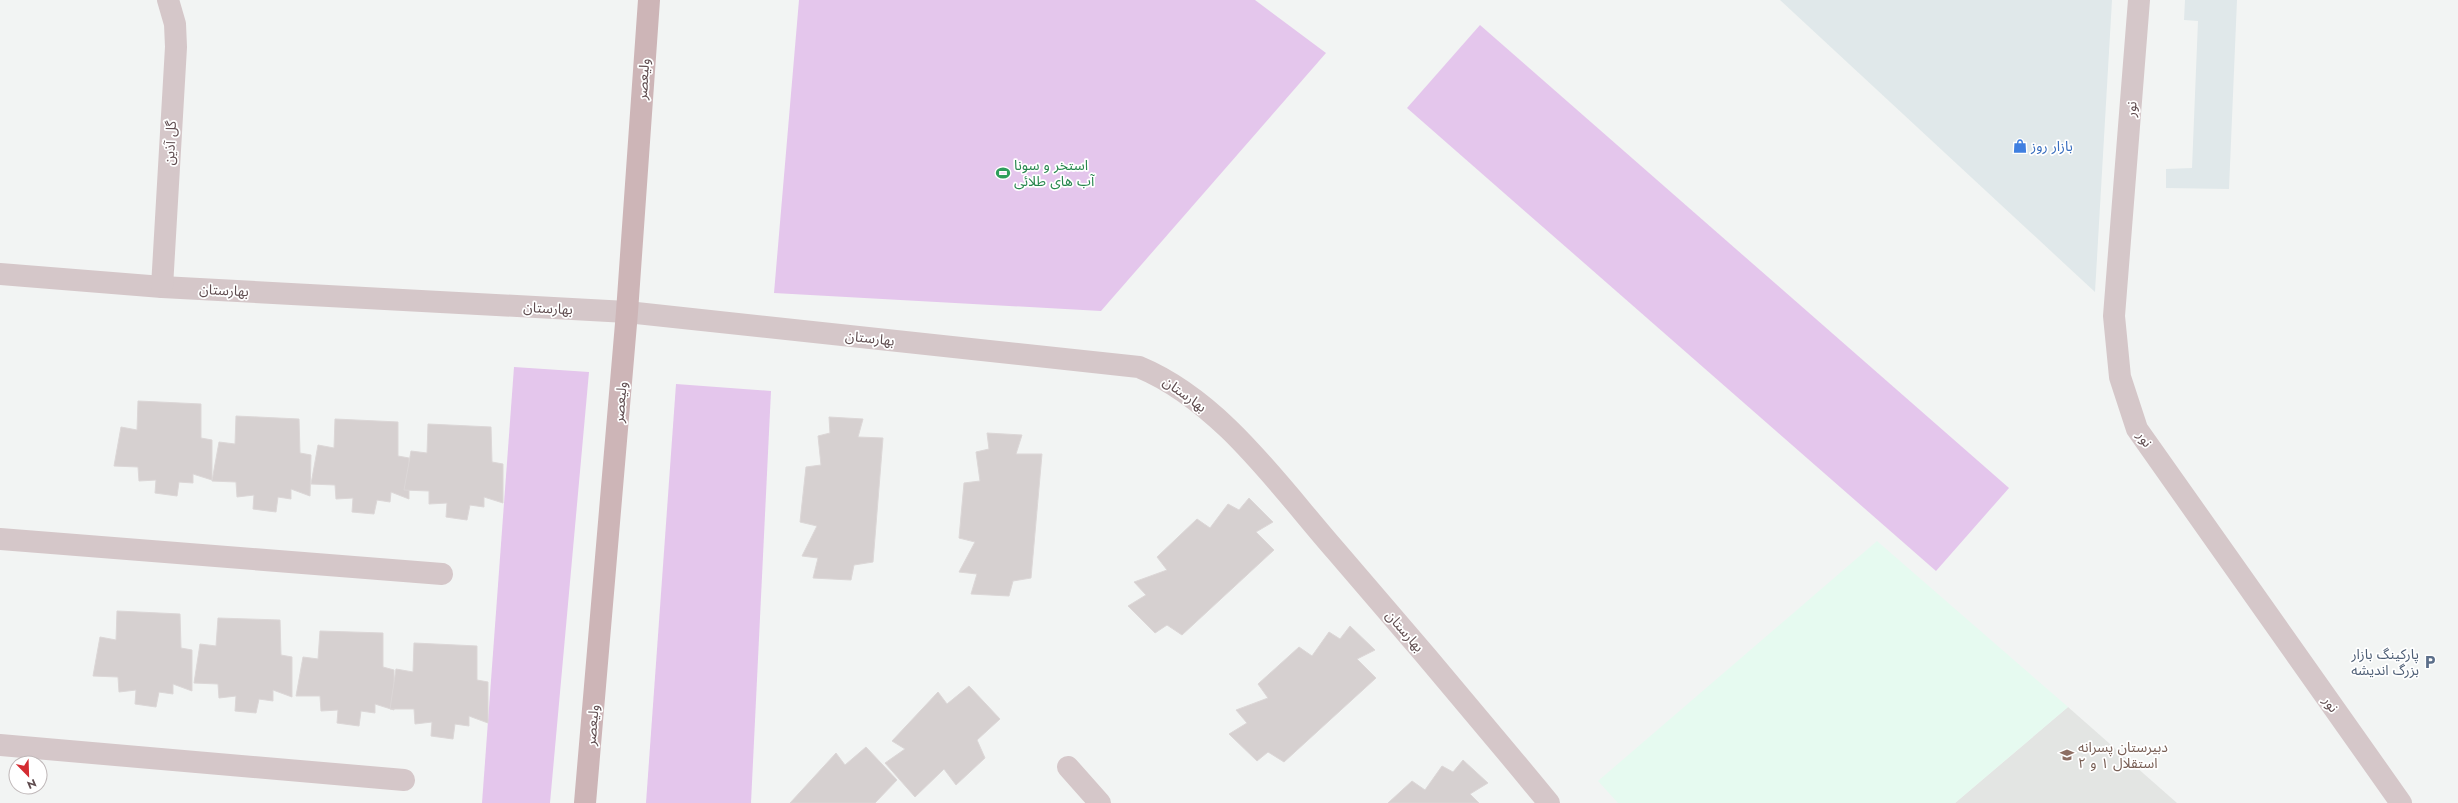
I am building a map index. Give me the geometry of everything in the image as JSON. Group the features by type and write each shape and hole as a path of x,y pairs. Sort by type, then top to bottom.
{"main road":[{"name":"ولیعصر","path":"585,803 627,312 649,0"}],"street":[{"name":"گل آذین","path":"162,286 176,47 176,24 168,0"},
{"name":"نور","path":"2139,0 2114,316 2122,384 2137,429 2401,803"},
{"name":"بهارستان","path":"4,270 162,286 627,312 1139,367 1156,374 1198,401 1245,446 1452,686 1549,803"},
{"path":"0,539 442,574"},
{"path":"0,745 404,780"},
{"path":"1068,767 1100,803"}],"shaded area":[{"name":"استخر و سونا آب های طلائی","path":"799,0 1255,0 1326,53 1101,311 774,293"},
{"name":"بازار روز","path":"1780,0 2112,0 2095,292"},
{"path":"2185,0 2237,0 2229,189 2166,188 2166,169 2192,168 2198,21 2184,20"},
{"path":"1480,25 2009,488 1936,571 1407,108"},
{"path":"514,367 589,372 550,803 482,803"},
{"path":"676,384 771,391 751,803 646,803"},
{"path":"1877,541 2068,707 1955,803 1618,803 1598,781"},
{"name":"دبیرستان پسرانه استقلال ۱ و ۲","path":"2068,707 2177,803 1955,803"}],"building":[{"path":"138,401 201,404 201,438 212,440 212,480 193,474 193,483 179,482 177,496 155,493 156,480 139,481 138,467 114,466 121,427 137,430"},
{"path":"236,416 299,419 300,453 311,455 310,496 291,489 291,499 278,497 276,512 253,509 254,495 237,497 236,482 212,481 219,442 235,444"},
{"path":"829,417 863,419 858,437 883,438 873,562 854,565 851,580 813,578 818,558 802,556 817,526 800,522 806,467 821,465 818,436 830,433"},
{"path":"335,419 398,422 398,456 409,458 409,499 391,492 390,502 377,500 374,514 352,512 353,498 336,499 335,485 311,484 318,445 334,448"},
{"path":"428,424 491,427 492,462 503,464 503,503 484,497 484,507 470,505 467,520 446,517 447,503 429,504 429,491 404,490 411,451 427,453"},
{"path":"987,433 1022,435 1016,454 1042,454 1031,578 1013,581 1009,596 971,594 977,574 959,572 975,542 959,538 964,483 980,481 976,452 989,449"},
{"path":"1249,498 1273,522 1256,532 1274,550 1182,635 1167,625 1155,633 1128,606 1146,595 1134,582 1167,570 1157,557 1197,519 1210,528 1228,504 1239,510"},
{"path":"117,611 180,614 181,648 192,650 192,691 173,684 173,694 159,692 156,707 135,704 136,690 119,692 118,677 93,676 100,637 116,640"},
{"path":"218,618 280,620 281,655 292,657 292,697 273,690 273,701 259,699 256,713 235,711 236,696 219,698 218,684 194,683 200,644 216,646"},
{"path":"1350,626 1375,650 1357,659 1376,678 1284,762 1268,752 1257,761 1229,734 1247,723 1236,710 1268,698 1258,684 1299,647 1312,656 1329,632 1340,639"},
{"path":"320,631 383,633 383,667 394,670 394,710 375,704 375,713 361,711 359,726 337,723 338,710 321,711 320,696 296,696 303,657 318,659"},
{"path":"414,643 477,646 477,680 488,682 488,723 469,716 469,726 455,724 453,739 431,736 432,722 415,724 414,709 390,709 396,669 413,672"},
{"path":"969,686 1000,719 977,740 985,758 956,785 944,769 915,797 885,763 905,749 892,741 938,692 947,704"},
{"path":"866,747 897,780 875,803 790,803 836,753 845,765"},
{"path":"1463,760 1488,783 1470,794 1479,803 1388,803 1412,781 1425,790 1442,766 1453,772"}],"place":[{"name":"بازار روز","path":"2020,146"},
{"name":"استخر و سونا آب های طلائی","path":"1003,173"},
{"name":"پارکینگ بازار بزرگ اندیشه","path":"2430,662"},
{"name":"دبیرستان پسرانه استقلال ۱ و ۲","path":"2067,755"}]}
